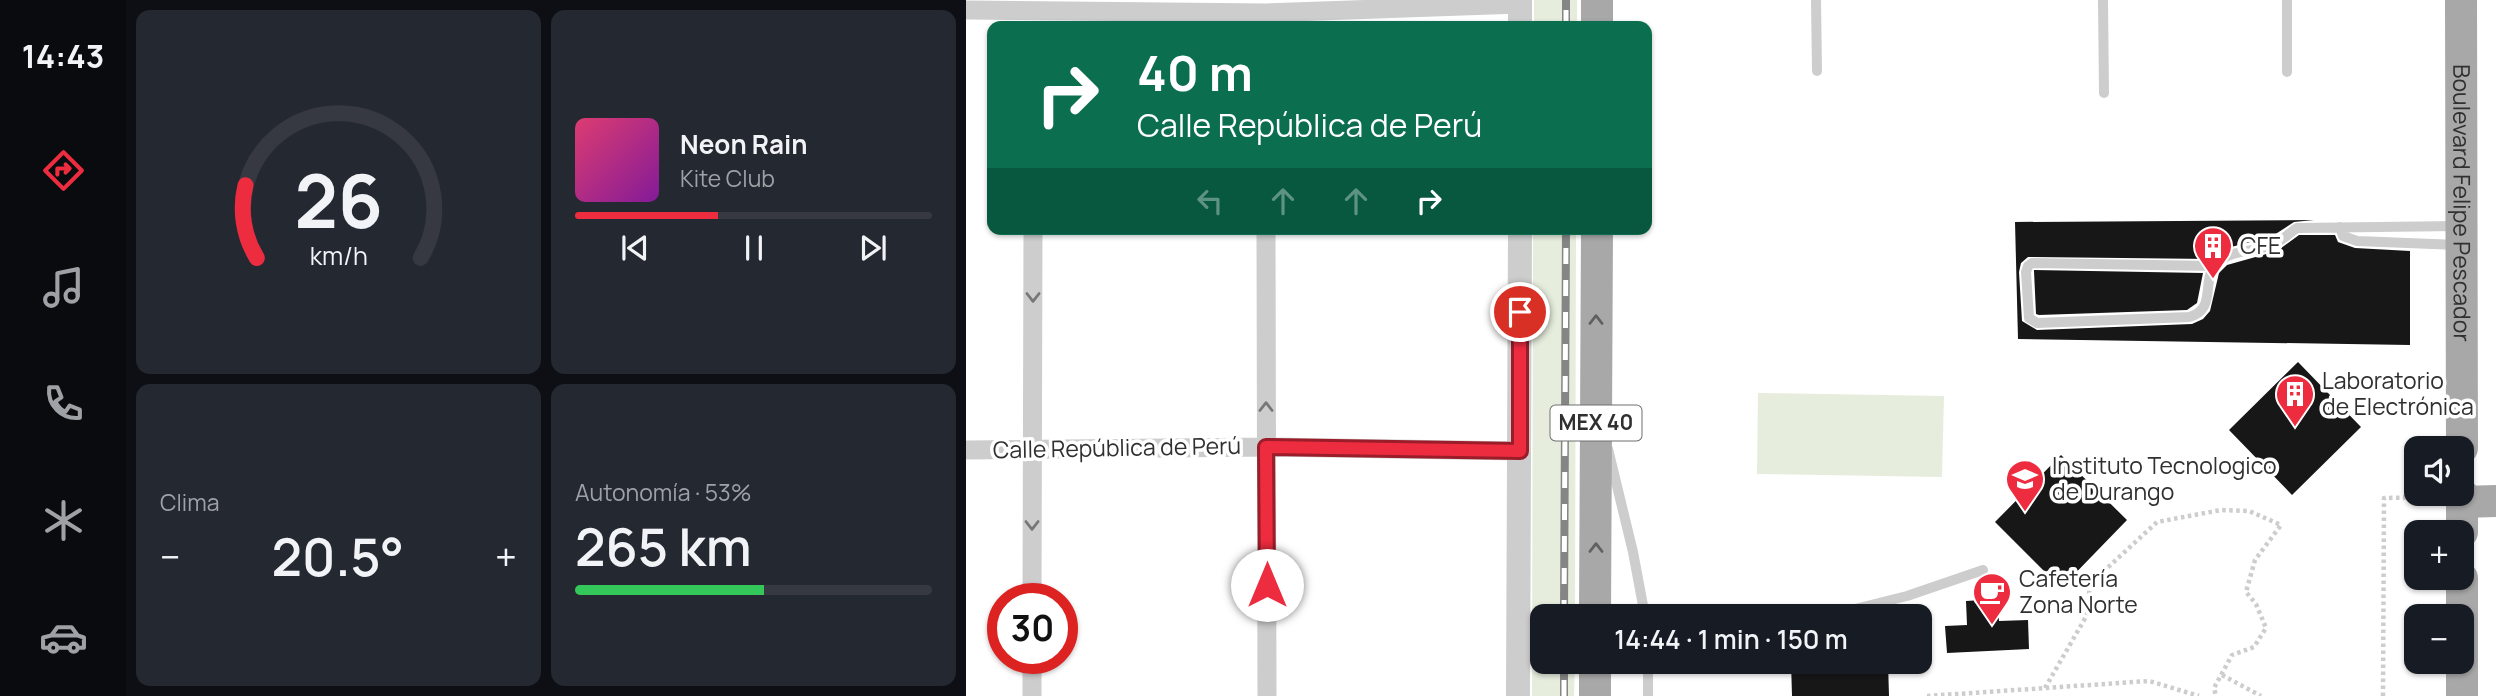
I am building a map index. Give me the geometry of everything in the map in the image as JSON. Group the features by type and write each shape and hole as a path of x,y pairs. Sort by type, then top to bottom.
{"main road":[{"path":"1597,0 1597,21"},
{"name":"Boulevard Felipe Pescador","path":"2461,0 2462,436"},
{"name":"MEX 40","path":"1595,604 1597,235"},
{"path":"2474,503 2496,501"},
{"path":"2462,590 2462,696"},
{"path":"1595,674 1595,696"}],"street":[{"path":"966,10 1266,13 1520,10"},
{"path":"1032,583 1033,235"},
{"path":"1266,235 1267,696"},
{"path":"1518,696 1520,235"},
{"name":"Calle República de Perú","path":"966,450 1266,447 1520,451"},
{"path":"1032,674 1032,696"}],"lane":[{"path":"1816,0 1817,71"},
{"path":"2103,0 2104,93"},
{"path":"2287,0 2287,72"},
{"path":"2214,266 2032,263 2026,272 2028,318 2037,323 2189,317 2199,314 2205,307 2214,266 2222,259 2275,244 2297,229 2340,227 2462,236"},
{"path":"2340,227 2343,236 2357,241 2462,236"},
{"path":"1596,418 1619,487 1643,604"},
{"path":"1876,604 1908,596 1983,570"},
{"path":"1647,696 1648,674"}],"path":[{"path":"2383,696 2384,498 2404,498"},
{"path":"2045,688 2087,615 2091,584 2157,522 2221,510 2249,511 2281,525 2255,560 2246,592 2256,604 2266,628 2254,647 2232,655 2214,688 2216,696"},
{"path":"2222,675 2262,696"},
{"path":"1927,696 2150,681 2199,696"}],"green space":[{"path":"1534,0 1577,0 1577,21 1534,21"},
{"path":"1533,235 1576,235 1575,604 1532,604"},
{"path":"1758,393 1944,396 1942,477 1757,474"},
{"path":"1532,674 1575,674 1574,696 1532,696"}],"building":[{"name":"CFE","path":"2314,220 2294,222 2271,237 2227,248 2211,259 2028,257 2021,263 2019,272 2022,321 2037,330 2192,324 2203,319 2210,311 2219,273 2227,265 2277,251 2299,235 2335,235 2338,242 2355,248 2410,251 2410,345 2018,339 2015,222"},
{"path":"2034,270 2203,273 2197,303 2187,310 2039,315 2036,314"},
{"name":"Laboratorio de Electrónica","path":"2298,362 2361,427 2292,495 2229,430"},
{"path":"2061,455 2127,520 2061,588 1995,522"},
{"name":"Cafetería Zona Norte","path":"1998,599 1999,621 2028,620 2029,649 1947,653 1945,626 1967,625 1966,601"},
{"path":"1791,674 1888,674 1889,696 1792,696"}],"railway":[{"path":"1566,0 1566,21"},
{"path":"1564,604 1566,235"},
{"path":"1564,674 1564,696"}],"place":[{"name":"CFE","path":"2213,280"},
{"name":"Laboratorio de Electrónica","path":"2295,428"},
{"name":"Instituto Tecnologico de Durango","path":"2025,513"},
{"name":"Cafetería Zona Norte","path":"1992,626"}],"route":[{"path":"1267,585 1266,447 1520,451 1520,312"}]}
